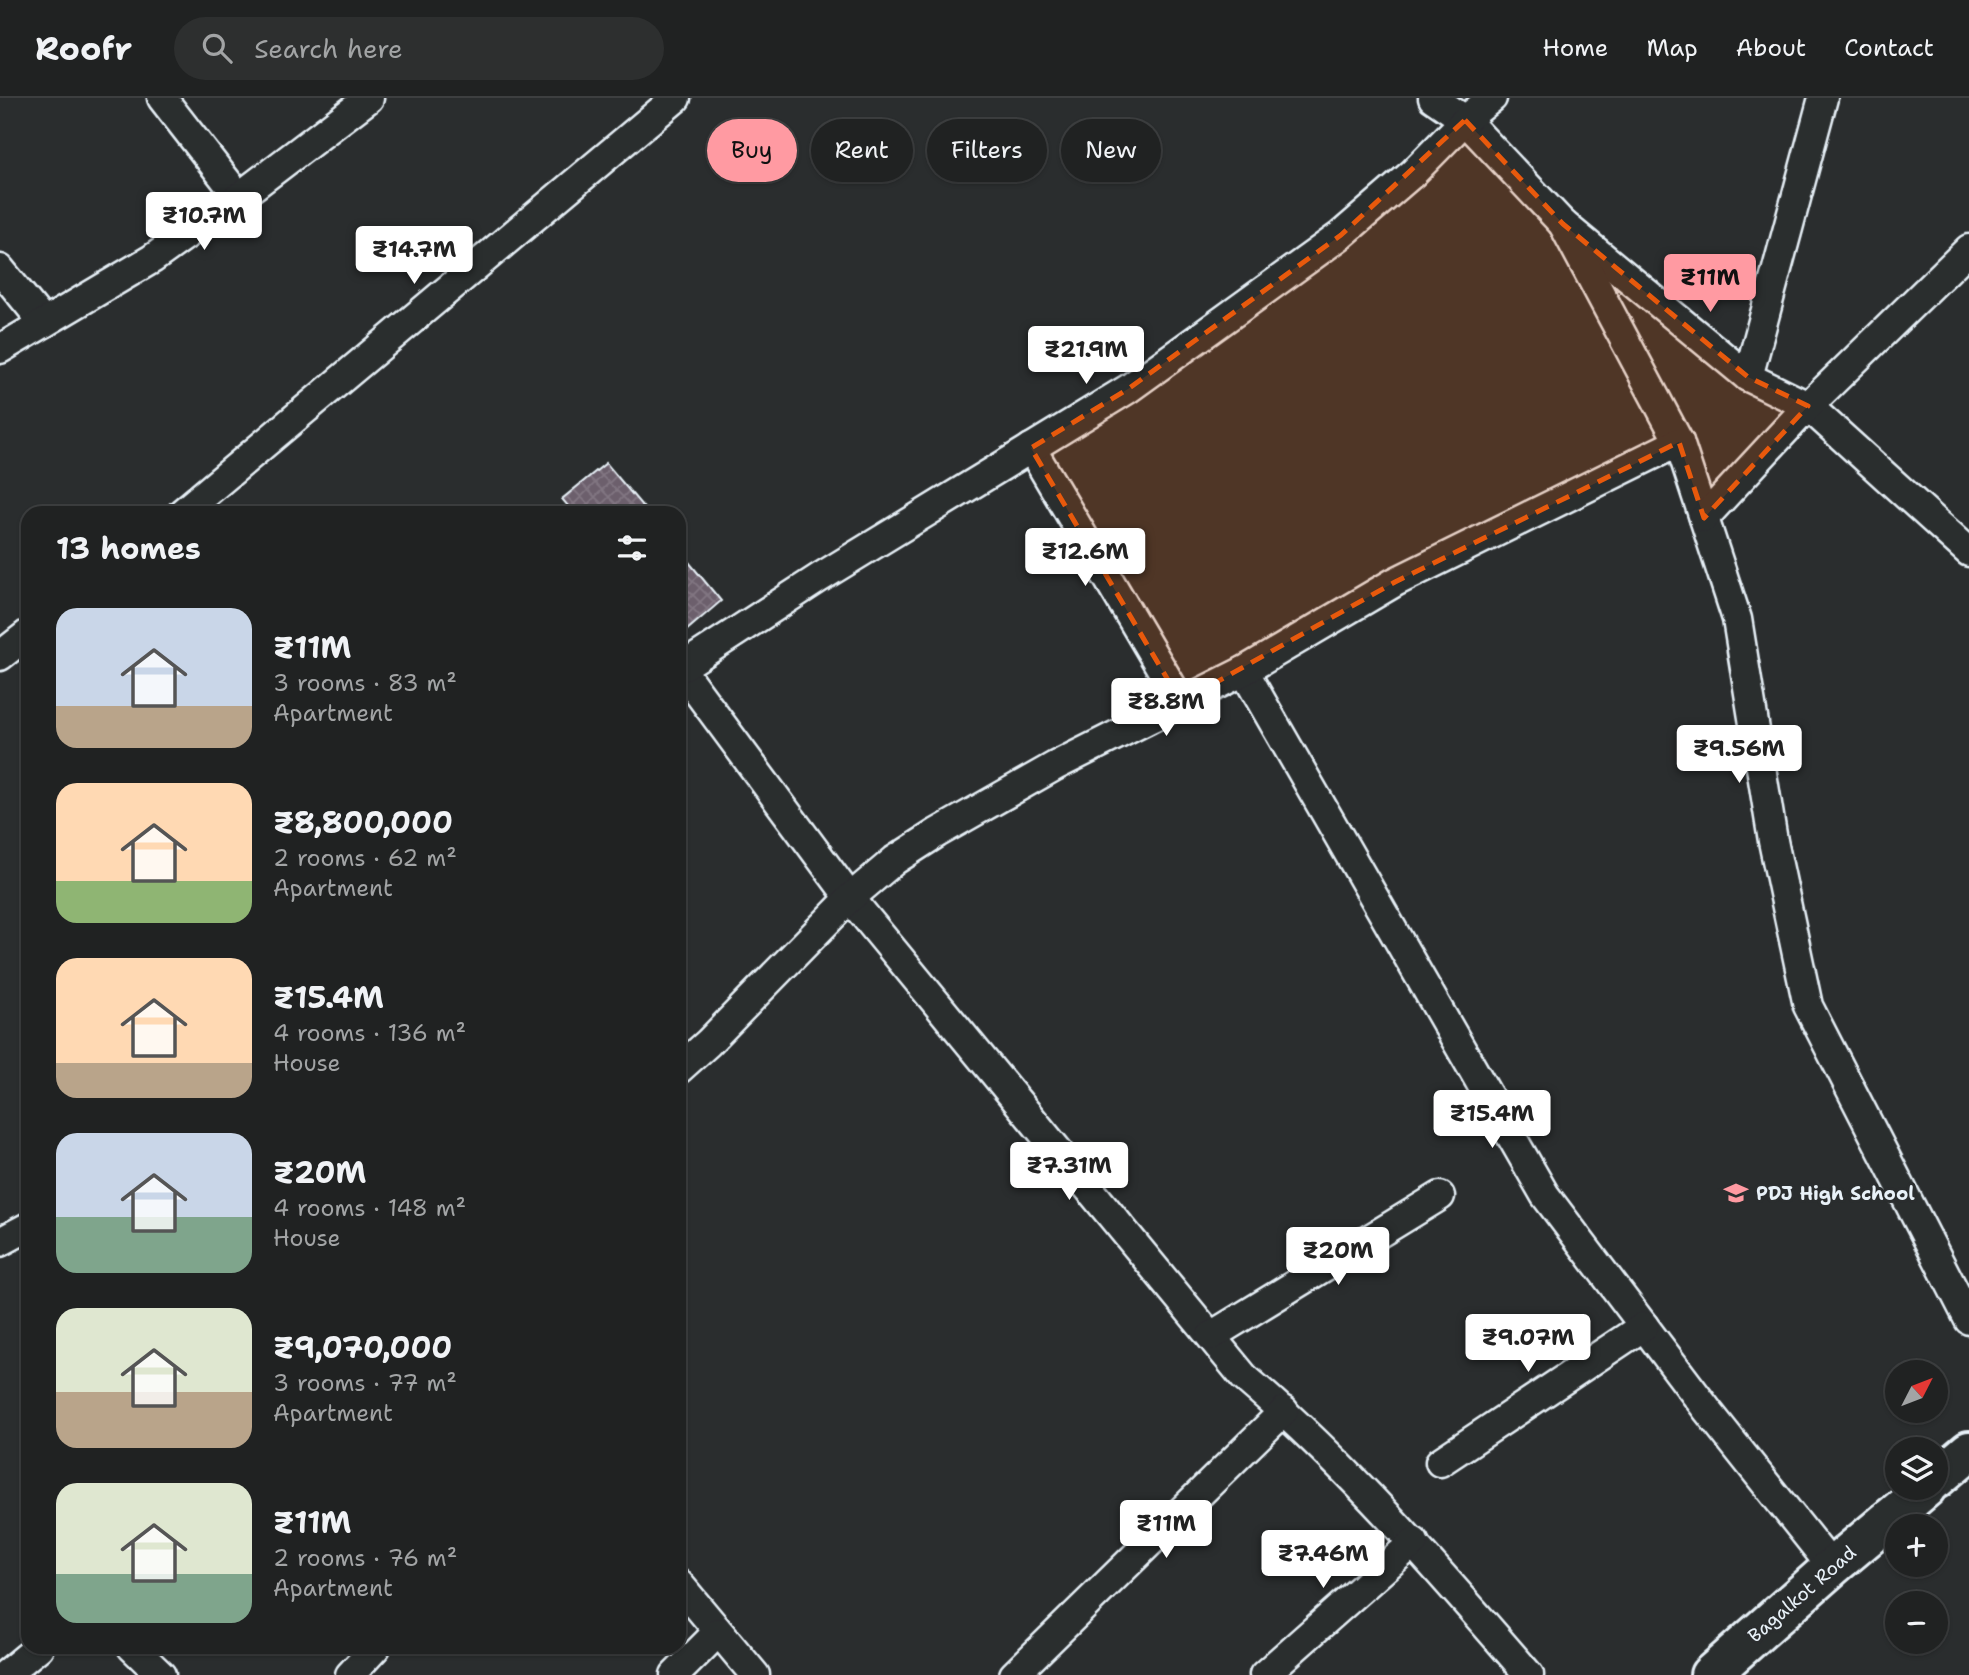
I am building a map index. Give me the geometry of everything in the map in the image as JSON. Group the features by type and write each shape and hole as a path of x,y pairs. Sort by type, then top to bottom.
{"main road":[{"path":"1948,1469 1969,1451"},
{"name":"Bagalkot Road","path":"1710,1675 1912,1500"}],"street":[{"path":"162,98 239,197"},
{"path":"0,349 152,259 369,98"},
{"path":"191,506 676,98"},
{"path":"1433,98 1465,120 1563,224 1748,377 1808,406 1969,552"},
{"path":"686,664 819,578 1128,388 1341,235 1413,173 1465,120 1492,98"},
{"path":"1748,377 1823,98"},
{"path":"1563,224 1679,442 1737,619 1773,841 1808,1006 1969,1320"},
{"path":"1704,518 1808,406 1969,248"},
{"path":"0,270 44,323"},
{"path":"686,1063 708,1044 850,898 895,860 937,833 1055,766 1244,671 1395,582 1679,442"},
{"path":"1031,448 1181,702"},
{"path":"0,656 21,640"},
{"path":"1244,671 1545,1195 1708,1411 1832,1567"},
{"path":"686,676 850,898 1244,1377 1284,1411 1414,1542 1530,1675"},
{"path":"1211,1336 1440,1196"},
{"path":"0,1242 21,1231"},
{"path":"1440,1462 1644,1326"},
{"path":"1014,1675 1284,1411"},
{"path":"1264,1675 1414,1542"},
{"path":"686,1593 755,1675"},
{"path":"675,1675 718,1632"},
{"path":"5,1675 30,1654"},
{"path":"139,1654 161,1675"},
{"path":"350,1675 370,1654"}],"highlighted area":[{"path":"1465,120 1563,224 1748,377 1808,406 1704,518 1679,442 1395,582 1181,702 1031,448 1128,389 1341,235"}],"building":[{"path":"606,463 642,506 568,506 562,499"},
{"path":"686,558 721,601 686,631"}],"place":[{"name":"PDJ High School","path":"1736,1193"}]}
